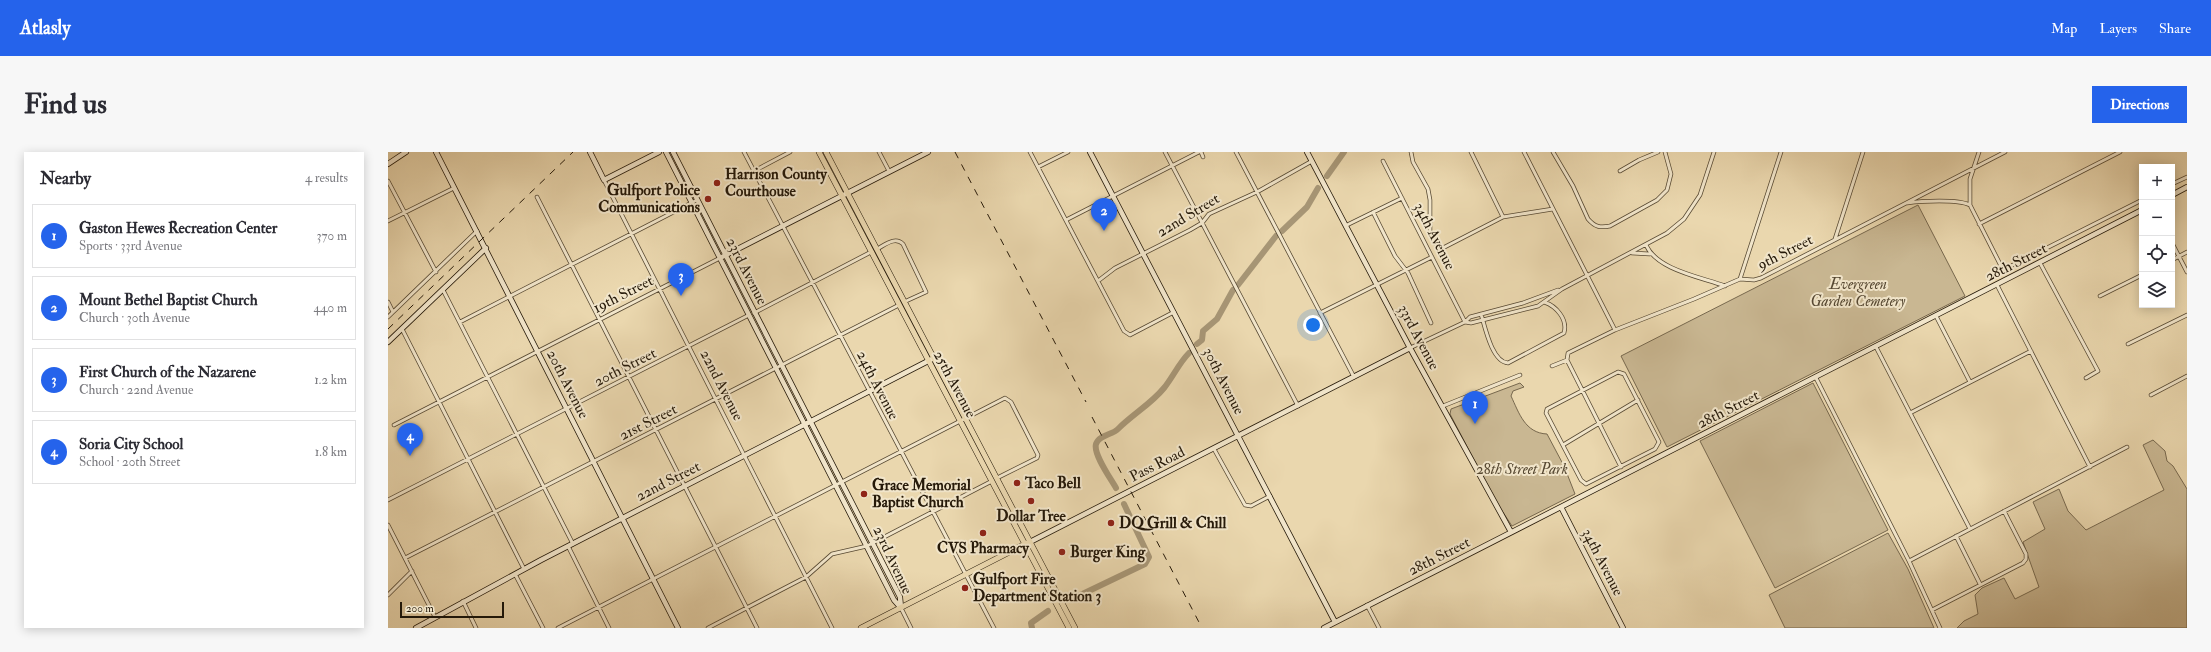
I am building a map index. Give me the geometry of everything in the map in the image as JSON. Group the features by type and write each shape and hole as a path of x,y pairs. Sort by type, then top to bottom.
{"main road":[{"name":"25th Avenue","path":"819,152 844,194 994,480 1075,628"},
{"name":"25th Avenue","path":"826,152 844,194"},
{"name":"25th Avenue","path":"1028,543 1069,628"},
{"name":"Pass Road","path":"861,628 1028,543"}],"street":[{"path":"388,164 406,152"},
{"name":"20th Avenue","path":"436,152 678,628"},
{"name":"22nd Avenue","path":"590,152 832,628"},
{"path":"604,180 659,152"},
{"name":"23rd Avenue","path":"666,152 894,600 901,608"},
{"name":"23rd Avenue","path":"673,152 900,598 901,608"},
{"name":"24th Avenue","path":"744,152 900,452 967,574 994,628"},
{"path":"754,171 790,152"},
{"path":"879,152 888,171"},
{"name":"19th Street","path":"394,425 888,171 928,152"},
{"path":"1030,152 1124,331 1130,334 1174,312"},
{"path":"1038,167 1068,152"},
{"name":"30th Avenue","path":"1090,152 1336,622"},
{"path":"1165,152 1298,406"},
{"path":"1066,220 1200,152 1203,157"},
{"path":"1236,152 1354,378"},
{"name":"33rd Avenue","path":"1308,152 1410,348 1511,532"},
{"path":"1411,152 1413,162 1428,189 1430,200 1430,232 1439,250 1502,217 1553,209"},
{"path":"1471,152 1502,217"},
{"path":"1524,152 1615,330"},
{"path":"1553,152 1573,186 1588,219 1592,224 1600,227 1610,226 1664,195 1670,186 1671,180 1665,152"},
{"path":"1620,171 1639,160 1658,152"},
{"path":"1465,322 1472,323 1513,313 1528,309 1544,302 1562,289 1646,245 1676,226 1691,210 1700,195 1714,152"},
{"path":"1740,279 1781,152"},
{"path":"1835,239 1863,152"},
{"path":"1979,152 1970,179 1970,205 2001,266 2006,269 2139,202"},
{"name":"9th Street","path":"1552,366 1567,360 1568,353 1615,330 1740,279 1754,280 1761,278 2005,152"},
{"path":"1979,224 2120,152"},
{"name":"22nd Street","path":"1098,281 1115,268 1202,223 1209,214 1257,192 1312,161"},
{"name":"34th Avenue","path":"1383,161 1465,322"},
{"path":"2175,182 2187,176"},
{"path":"388,181 436,272"},
{"path":"388,221 455,187"},
{"path":"2175,194 2187,188"},
{"path":"537,197 757,628"},
{"path":"1346,225 1402,198"},
{"path":"460,322 570,264 697,200"},
{"path":"1904,204 1920,202 1962,203 1970,205"},
{"path":"1372,212 1395,256 1406,270 1431,323"},
{"name":"28th Street","path":"1324,628 1816,378 2139,212"},
{"path":"388,317 477,231"},
{"name":"20th Street","path":"388,500 894,240 898,240 903,244 926,292"},
{"path":"1646,245 1651,254 1668,266 1726,286"},
{"path":"388,342 444,290 486,248"},
{"path":"2175,249 2187,272"},
{"path":"2175,258 2187,252"},
{"path":"1630,253 1651,254"},
{"path":"1320,313 1432,257"},
{"path":"2040,263 2098,371 2086,378"},
{"path":"2100,296 2139,276"},
{"path":"1997,285 2090,467"},
{"name":"Pass Road","path":"1028,543 1239,437 1410,348 1465,322 1470,317 1511,306 1562,289"},
{"path":"444,290 573,544"},
{"name":"21st Street","path":"406,558 926,292"},
{"path":"388,302 393,312"},
{"path":"1481,314 1487,336 1501,362 1508,363 1564,333 1565,326 1558,310 1544,302"},
{"path":"1511,306 1513,313"},
{"path":"2128,344 2187,314"},
{"path":"1936,316 1970,382"},
{"path":"402,329 524,569"},
{"path":"1876,347 1970,529"},
{"path":"1910,413 2031,351"},
{"name":"22nd Street","path":"416,628 463,601 568,546 931,359"},
{"path":"1567,360 1621,467"},
{"path":"1618,372 1624,374 1659,442 1655,449 1590,483 1583,483 1546,413 1547,409 1582,390 1618,372"},
{"path":"1443,406 1520,375"},
{"path":"2151,395 2187,376"},
{"path":"1816,378 1909,561 1940,628"},
{"path":"558,628 1005,398 1011,402 1038,455 1037,458 867,546 832,554 806,577 708,628"},
{"path":"1563,445 1638,400"},
{"path":"1909,561 2127,447"},
{"path":"1214,449 1245,504 1252,506 1270,496"},
{"name":"34th Avenue","path":"1561,507 1623,628"},
{"path":"1932,610 2023,563 2026,559 2026,554 2004,511"},
{"path":"388,525 435,617"},
{"path":"1956,536 1980,584"},
{"path":"568,546 609,628"},
{"path":"388,595 412,571"},
{"path":"515,574 543,628"},
{"path":"463,601 476,628"},
{"path":"1367,605 1379,628"},
{"path":"901,608 911,628"}],"green space":[{"name":"Evergreen Garden Cemetery","path":"1918,205 1965,296 1667,447 1621,356"},
{"name":"28th Street Park","path":"1520,383 1524,387 1513,391 1511,396 1517,409 1528,426 1539,433 1547,434 1564,466 1575,494 1512,526 1495,500 1450,414 1451,409"},
{"path":"1813,383 1888,530 1775,588 1700,441"},
{"path":"2153,440 2165,451 2167,461 2173,466 2187,489 2187,628 1957,628 1964,621 1978,614 1975,595 1982,588 2004,578 2015,599 2039,587 2023,542 2045,529 2033,502 2059,489 2068,511 2086,530 2164,490 2143,445"},
{"path":"1888,533 1908,569 1934,628 1785,628 1769,595"}],"waterway":[{"path":"1327,176 1344,152"},
{"path":"1282,231 1307,207 1318,188"},
{"path":"1238,285 1276,236"},
{"path":"1197,344 1202,340 1203,331 1217,319 1233,290"},
{"path":"1116,488 1097,454 1096,444 1100,439 1115,431 1153,399 1164,388 1189,353"},
{"path":"1072,599 1145,564 1149,557 1124,504"},
{"path":"1032,628 1031,623 1048,611"}],"railway":[{"path":"388,329 573,152"},
{"path":"955,152 1086,402"},
{"path":"1092,417 1202,628"}],"place":[{"name":"Harrison County Courthouse","path":"717,183"},
{"name":"Gulfport Police Communications","path":"708,199"},
{"name":"Mount Bethel Baptist Church","path":"1104,231"},
{"name":"First Church of the Nazarene","path":"681,296"},
{"name":"Gaston Hewes Recreation Center","path":"1475,424"},
{"name":"Soria City School","path":"410,456"},
{"name":"Taco Bell","path":"1017,483"},
{"name":"Grace Memorial Baptist Church","path":"864,494"},
{"name":"Dollar Tree","path":"1031,501"},
{"name":"DQ Grill & Chill","path":"1111,523"},
{"name":"CVS Pharmacy","path":"983,533"},
{"name":"Burger King","path":"1062,552"},
{"name":"Gulfport Fire Department Station 3","path":"965,588"}]}
